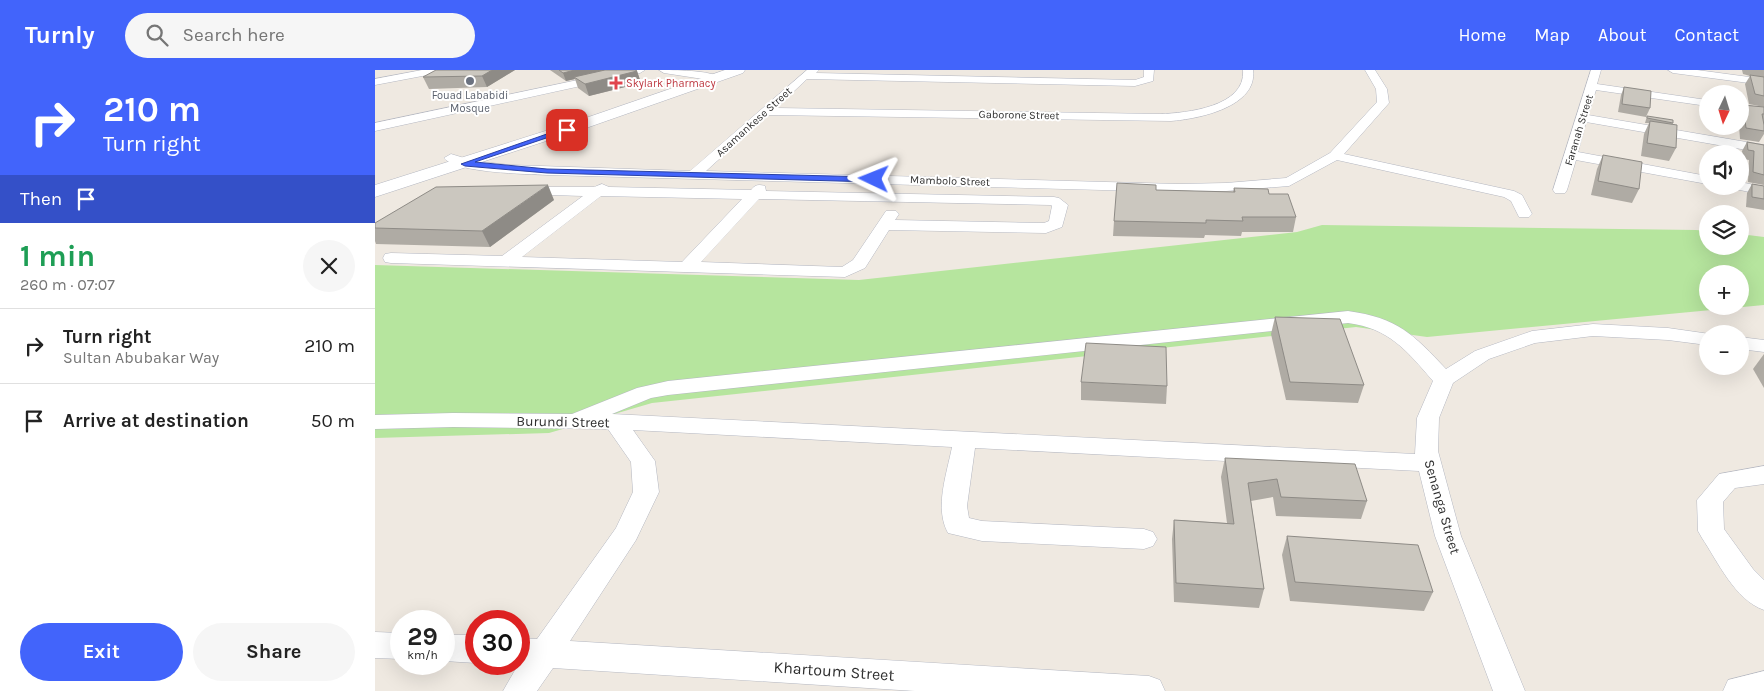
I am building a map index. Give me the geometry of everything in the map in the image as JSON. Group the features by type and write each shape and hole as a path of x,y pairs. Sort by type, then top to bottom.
{"main road":[{"path":"375,191 699,76 738,70"},
{"path":"375,181 458,161 715,74"}],"street":[{"path":"375,82 438,70"},
{"path":"375,127 640,70"},
{"path":"664,70 699,76"},
{"path":"809,73 1135,83 1149,79 1149,70"},
{"name":"Gaborone Street","path":"766,111 1159,118 1185,116 1206,112 1238,94 1249,84 1250,76 1248,70"},
{"name":"Mambolo Street","path":"458,161 504,168 620,173 1179,188 1226,188 1289,182 1335,156 1383,103 1385,94 1380,83 1370,70"},
{"name":"Faranah Street","path":"1561,190 1597,70"},
{"path":"1673,70 1764,82"},
{"name":"Asamankese Street","path":"695,174 809,73"},
{"path":"1592,86 1699,102"},
{"path":"1582,118 1764,148"},
{"path":"1571,155 1699,179"},
{"path":"1335,156 1509,194 1517,198 1524,214"},
{"path":"505,262 620,173"},
{"path":"687,267 772,176"},
{"path":"1749,188 1764,190"},
{"path":"505,190 1054,200 1060,205 1056,224 1046,228 883,225"},
{"path":"391,258 845,272 859,264 901,197"},
{"path":"578,420 645,393 668,388 1349,317 1365,318 1392,328 1403,336 1445,380 1483,356 1532,337 1593,330 1668,334 1699,338"},
{"path":"1749,344 1764,346"},
{"name":"Senanga Street","path":"1445,380 1428,418 1426,451 1448,536 1509,691"},
{"name":"Burundi Street","path":"375,422 578,420 615,422 643,461 646,492 627,533 532,652 519,691"},
{"path":"615,422 1429,463"},
{"path":"965,440 954,506 957,526 983,532 1144,539"},
{"path":"1764,474 1728,480 1710,500 1711,531 1743,577 1764,598"},
{"path":"375,644 390,645"},
{"name":"Khartoum Street","path":"532,652 1149,691"},
{"path":"1739,691 1764,686"}],"green space":[{"path":"1322,225 1696,230 1699,230 1699,255 1749,255 1749,235 1764,237 1764,305 1749,306 1749,265 1699,265 1699,311 1427,337 1356,327 652,403 549,433 375,438 375,265 859,280 1297,232"}],"building":[{"path":"436,70 492,70 482,76 423,77"},
{"path":"559,70 575,70 563,73"},
{"path":"605,70 637,71 585,84 574,77"},
{"path":"1750,75 1764,77 1764,96 1755,94"},
{"path":"1624,87 1651,91 1650,108 1622,104"},
{"path":"1749,106 1764,107 1764,114 1762,114 1764,131 1749,128"},
{"path":"1647,116 1673,120 1673,123 1647,118"},
{"path":"1650,121 1677,125 1676,148 1647,143"},
{"path":"1747,142 1764,145 1764,175 1753,172 1754,151 1749,150 1749,145"},
{"path":"1603,155 1642,162 1639,189 1598,181"},
{"path":"1117,183 1156,185 1156,190 1235,192 1234,188 1268,189 1269,194 1288,194 1296,217 1242,217 1243,221 1206,220 1206,223 1114,221"},
{"path":"1752,184 1764,186 1764,199 1752,197"},
{"path":"548,185 482,231 375,228 375,223 436,187"},
{"path":"1275,317 1340,319 1364,385 1290,382"},
{"path":"1086,343 1166,347 1167,386 1081,382"},
{"path":"1225,458 1355,464 1367,501 1281,497 1277,479 1248,483 1264,589 1176,583 1174,520 1234,524"},
{"path":"1287,536 1418,545 1433,592 1295,582"}],"place":[{"name":"Fouad Lababidi Mosque","path":"470,81"},
{"name":"Skylark Pharmacy","path":"616,83"}],"route":[{"path":"567,130 465,164 547,171 874,179"}]}
